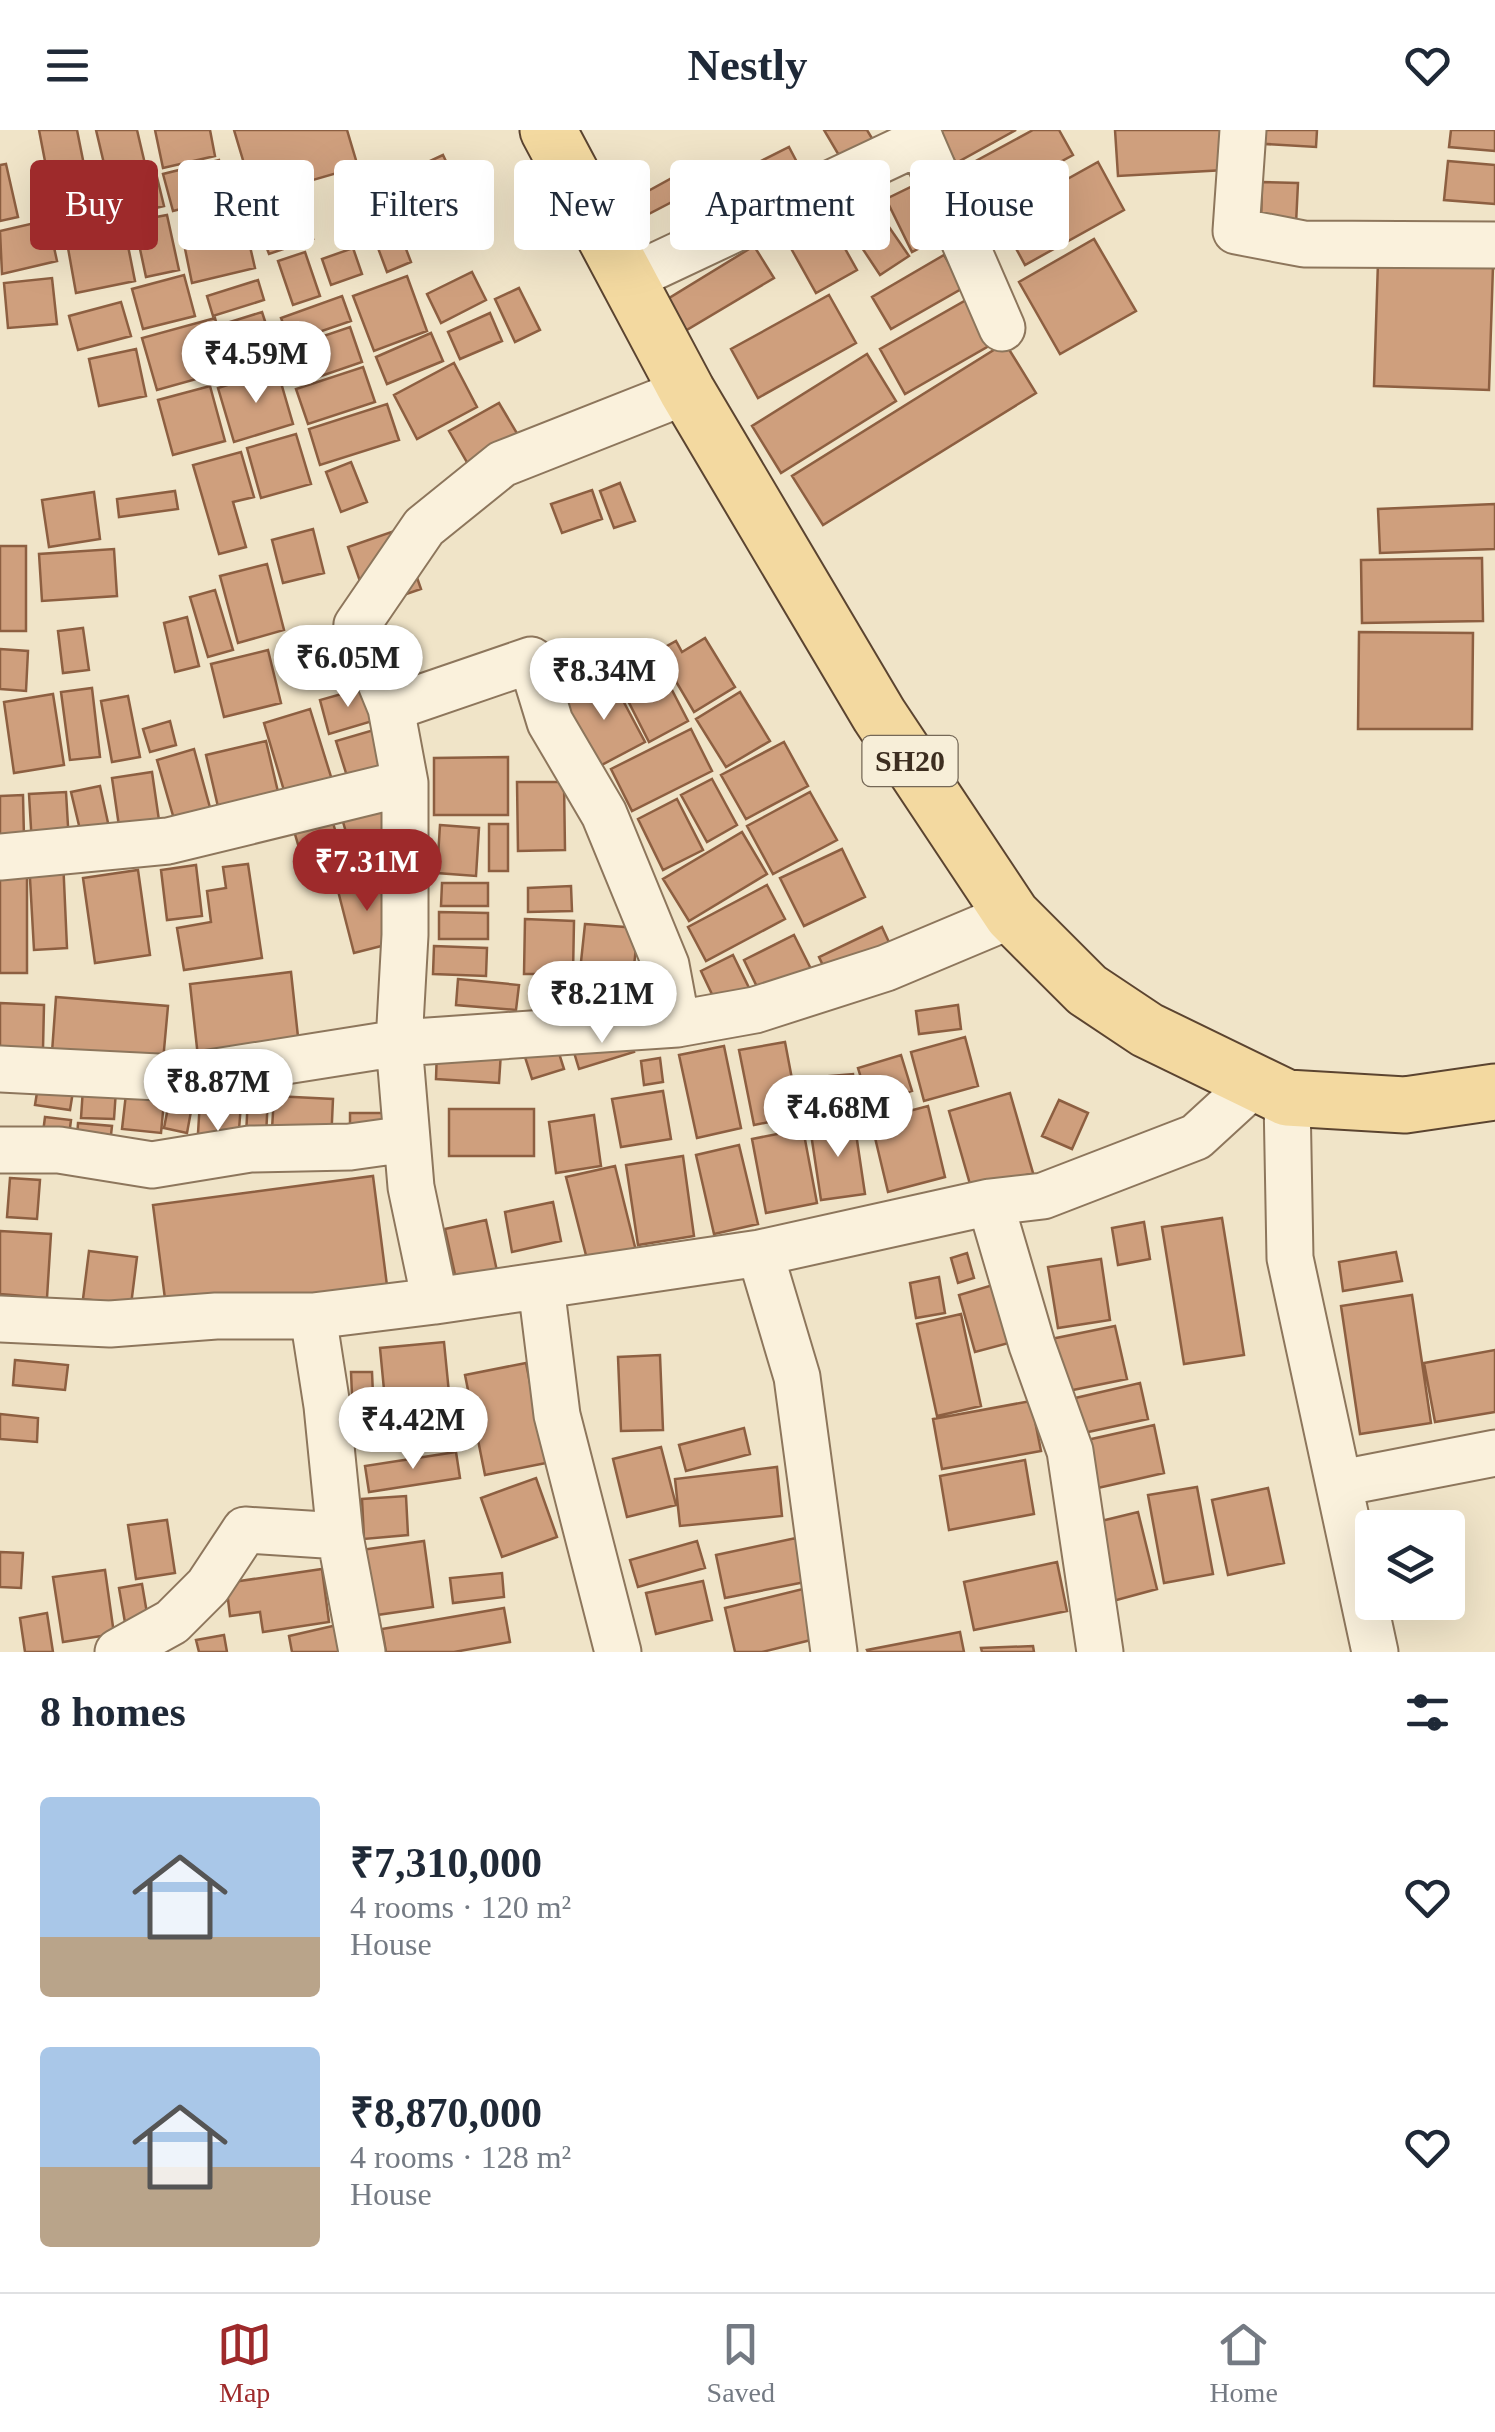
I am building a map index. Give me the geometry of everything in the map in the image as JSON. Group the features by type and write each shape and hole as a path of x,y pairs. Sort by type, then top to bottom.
{"main road":[{"name":"SH20","path":"548,130 687,391 879,715 1012,915 1087,990 1147,1030 1271,1090 1406,1105 1495,1092"}],"street":[{"path":"1243,130 1236,231 1304,244 1495,246"},
{"path":"626,280 918,136 1002,328"},
{"path":"435,1301 411,1187 399,1043 405,935 405,784 392,708 357,625 424,527 502,464 687,391"},
{"path":"392,708 531,660 550,722 604,814 666,965 677,1024"},
{"path":"0,857 168,842 405,784"},
{"path":"0,1069 178,1078 399,1043 677,1024 774,1004 886,968 1012,915"},
{"path":"0,1319 110,1324 216,1316 313,1316 760,1253 990,1202 1043,1196 1196,1137 1271,1090 1290,1258 1375,1652"},
{"path":"0,1150 59,1150 152,1165 250,1149 350,1147 407,1139"},
{"path":"990,1202 1032,1345 1070,1451 1100,1652"},
{"path":"760,1253 797,1377 834,1652"},
{"path":"541,1286 557,1415 618,1652"},
{"path":"313,1316 328,1406 340,1536 362,1652"},
{"path":"1341,1484 1495,1453"},
{"path":"118,1652 172,1622 208,1586 245,1530 340,1536"}],"building":[{"path":"39,130 77,130 83,160 45,160"},
{"path":"96,130 137,130 144,160 103,160"},
{"path":"155,130 210,130 215,156 178,160 178,165 163,168"},
{"path":"234,130 347,130 356,160 334,160 334,174 314,180 314,160 243,160"},
{"path":"824,130 867,130 882,155 874,160 842,160"},
{"path":"938,130 1016,130 961,160 954,160"},
{"path":"1033,130 1059,130 1073,155 1064,160 978,160"},
{"path":"1115,130 1223,130 1225,170 1118,176"},
{"path":"1250,130 1317,130 1316,147 1249,143"},
{"path":"1451,130 1495,130 1495,151 1449,147"},
{"path":"789,147 796,160 763,160"},
{"path":"1448,161 1495,165 1495,204 1444,200"},
{"path":"1098,162 1124,210 1069,241 1069,178"},
{"path":"6,164 18,217 0,221 0,165"},
{"path":"178,170 178,210 173,211 163,174"},
{"path":"670,179 670,203 650,213 650,190"},
{"path":"158,181 164,206 158,207"},
{"path":"1262,182 1298,183 1296,224 1261,222"},
{"path":"910,187 910,248 890,207 890,197"},
{"path":"167,215 179,270 146,277 140,250 158,250 158,217"},
{"path":"30,224 30,250 55,250 57,261 2,274 0,231"},
{"path":"890,228 909,256 880,275 863,250 890,250"},
{"path":"1094,239 1136,311 1060,354 1019,282"},
{"path":"68,250 129,250 135,281 76,293"},
{"path":"185,250 251,250 255,268 192,283"},
{"path":"354,250 362,274 331,285 322,259"},
{"path":"379,250 406,250 411,262 387,272"},
{"path":"747,250 756,250 774,278 685,331 666,300"},
{"path":"792,250 846,250 857,270 816,293"},
{"path":"1017,250 1052,250 1025,265"},
{"path":"305,252 320,296 293,305 278,261"},
{"path":"944,255 963,288 891,329 872,297"},
{"path":"1378,262 1493,266 1489,390 1374,386"},
{"path":"472,272 486,300 441,323 427,294"},
{"path":"184,275 195,316 143,329 132,289"},
{"path":"407,276 427,331 374,351 353,296"},
{"path":"52,278 57,324 8,328 4,283"},
{"path":"258,280 264,300 213,316 207,296"},
{"path":"519,288 540,330 515,342 495,299"},
{"path":"829,295 856,343 758,398 731,349"},
{"path":"975,295 1001,339 905,394 880,349"},
{"path":"342,296 351,321 290,342 281,318"},
{"path":"121,302 131,336 78,350 69,316"},
{"path":"262,312 277,358 235,371 220,325"},
{"path":"490,313 502,341 460,359 448,332"},
{"path":"215,318 229,370 157,390 142,338"},
{"path":"350,327 362,362 298,384 285,349"},
{"path":"431,333 443,361 387,384 376,357"},
{"path":"1005,343 1036,393 823,525 792,476"},
{"path":"136,349 146,396 99,406 89,359"},
{"path":"867,354 896,401 781,473 752,426"},
{"path":"454,363 477,407 417,439 394,395"},
{"path":"363,367 375,402 308,424 296,389"},
{"path":"277,369 293,424 234,442 218,388"},
{"path":"210,386 225,441 173,455 158,400"},
{"path":"499,403 518,435 468,464 449,431"},
{"path":"387,404 399,440 320,465 309,429"},
{"path":"296,434 311,484 261,498 247,448"},
{"path":"241,452 254,497 233,502 246,547 219,554 193,465"},
{"path":"351,462 367,502 341,512 326,472"},
{"path":"620,483 635,521 614,528 600,491"},
{"path":"592,490 602,519 562,533 551,504"},
{"path":"175,491 178,509 119,517 117,499"},
{"path":"94,492 100,539 49,547 42,500"},
{"path":"1495,504 1495,549 1380,553 1378,509"},
{"path":"313,529 324,573 283,583 272,540"},
{"path":"400,529 421,589 369,607 348,547"},
{"path":"0,546 26,546 26,631 0,631"},
{"path":"114,549 117,596 42,601 39,554"},
{"path":"1482,558 1483,621 1362,623 1361,560"},
{"path":"267,564 284,630 238,643 220,576"},
{"path":"215,590 233,650 208,657 190,597"},
{"path":"187,617 199,666 175,672 164,623"},
{"path":"83,628 89,670 63,673 58,631"},
{"path":"1359,632 1473,633 1472,729 1358,729"},
{"path":"705,638 735,687 694,712 658,651 676,641 682,652"},
{"path":"353,641 359,671 310,681 303,652"},
{"path":"0,649 28,651 26,691 0,689"},
{"path":"268,650 281,703 224,717 211,664"},
{"path":"659,665 688,721 649,742 620,685"},
{"path":"611,678 645,742 596,768 563,703"},
{"path":"366,687 376,720 329,734 320,700"},
{"path":"92,688 100,757 70,760 61,692"},
{"path":"740,692 770,741 726,767 696,719"},
{"path":"53,694 64,765 14,773 4,702"},
{"path":"128,696 140,757 112,762 101,701"},
{"path":"310,709 332,780 285,794 264,723"},
{"path":"170,721 176,745 150,752 143,729"},
{"path":"384,727 400,774 351,789 336,741"},
{"path":"691,729 712,771 632,811 611,769"},
{"path":"266,741 279,796 219,811 206,755"},
{"path":"784,742 808,786 746,819 721,775"},
{"path":"194,749 212,815 176,826 157,760"},
{"path":"508,757 508,815 434,815 434,758"},
{"path":"152,772 161,834 121,840 112,778"},
{"path":"712,779 737,825 707,842 681,795"},
{"path":"517,782 564,782 565,850 518,851"},
{"path":"100,786 110,832 82,838 71,792"},
{"path":"66,792 69,843 32,845 29,794"},
{"path":"810,792 837,840 773,874 747,826"},
{"path":"23,795 24,838 0,839 0,796"},
{"path":"384,795 402,857 357,870 339,808"},
{"path":"677,799 703,850 663,870 638,819"},
{"path":"330,813 348,873 310,885 292,824"},
{"path":"489,824 508,824 508,871 489,871"},
{"path":"440,825 479,828 476,876 437,873"},
{"path":"742,832 767,874 689,921 663,879"},
{"path":"842,849 865,897 804,926 780,878"},
{"path":"63,859 67,948 34,950 29,861"},
{"path":"248,864 262,958 184,970 177,928 211,922 207,891 226,888 223,867"},
{"path":"196,865 202,916 167,920 161,870"},
{"path":"138,870 150,955 95,963 83,878"},
{"path":"27,871 27,973 0,973 0,872"},
{"path":"381,876 397,942 354,953 337,887"},
{"path":"442,883 488,883 488,906 441,906"},
{"path":"767,885 785,919 706,961 688,927"},
{"path":"571,886 572,911 528,912 528,888"},
{"path":"439,912 488,913 488,939 439,939"},
{"path":"525,919 574,921 573,974 524,974"},
{"path":"585,924 638,928 633,976 580,971"},
{"path":"882,927 893,951 830,980 819,957"},
{"path":"794,935 812,971 761,995 744,960"},
{"path":"434,946 487,948 486,976 433,974"},
{"path":"733,955 752,994 719,1009 701,971"},
{"path":"291,972 299,1046 198,1057 190,984"},
{"path":"458,979 519,985 516,1010 456,1005"},
{"path":"56,997 168,1006 163,1061 52,1052"},
{"path":"0,1003 44,1005 43,1049 0,1048"},
{"path":"958,1005 961,1029 919,1034 916,1011"},
{"path":"625,1022 634,1052 579,1069 570,1039"},
{"path":"965,1037 978,1086 924,1101 911,1052"},
{"path":"785,1042 799,1116 754,1125 739,1050"},
{"path":"724,1046 741,1128 697,1138 679,1055"},
{"path":"557,1047 564,1069 532,1079 525,1057"},
{"path":"437,1049 501,1052 499,1083 436,1079"},
{"path":"901,1055 912,1091 869,1104 858,1068"},
{"path":"660,1058 663,1082 644,1085 641,1061"},
{"path":"853,1074 857,1113 812,1117 808,1078"},
{"path":"128,1076 166,1080 161,1133 122,1129"},
{"path":"39,1080 74,1085 70,1110 35,1105"},
{"path":"83,1088 116,1090 114,1119 81,1118"},
{"path":"663,1091 671,1139 621,1147 612,1099"},
{"path":"171,1092 194,1095 187,1133 164,1128"},
{"path":"1010,1093 1033,1173 972,1191 949,1111"},
{"path":"248,1096 268,1096 265,1156 245,1156"},
{"path":"274,1096 333,1099 330,1165 270,1162"},
{"path":"1059,1100 1088,1113 1072,1149 1042,1136"},
{"path":"200,1101 241,1104 236,1168 196,1165"},
{"path":"928,1106 945,1177 888,1192 871,1121"},
{"path":"449,1109 534,1109 534,1156 449,1156"},
{"path":"350,1113 386,1113 385,1155 350,1155"},
{"path":"594,1115 601,1166 556,1173 549,1122"},
{"path":"45,1117 71,1120 66,1159 40,1156"},
{"path":"854,1120 865,1194 821,1200 810,1127"},
{"path":"78,1123 112,1126 107,1171 75,1168"},
{"path":"803,1129 817,1203 766,1213 752,1139"},
{"path":"739,1145 758,1224 714,1234 696,1155"},
{"path":"683,1156 694,1236 638,1245 626,1165"},
{"path":"615,1166 637,1255 589,1267 566,1177"},
{"path":"373,1176 390,1309 170,1338 153,1205"},
{"path":"10,1178 40,1180 37,1219 7,1217"},
{"path":"553,1202 561,1241 512,1252 505,1212"},
{"path":"1222,1218 1244,1355 1184,1364 1162,1227"},
{"path":"486,1220 497,1271 456,1279 445,1229"},
{"path":"1144,1222 1150,1259 1118,1265 1112,1228"},
{"path":"0,1231 51,1234 47,1298 0,1294"},
{"path":"89,1251 137,1257 131,1305 83,1299"},
{"path":"1396,1252 1402,1281 1343,1291 1339,1262"},
{"path":"967,1253 974,1278 958,1283 951,1258"},
{"path":"1101,1259 1110,1320 1058,1328 1048,1267"},
{"path":"939,1277 945,1313 916,1318 910,1283"},
{"path":"1003,1282 1020,1340 975,1352 959,1295"},
{"path":"1412,1295 1431,1423 1360,1434 1341,1306"},
{"path":"961,1314 981,1406 937,1416 917,1324"},
{"path":"1115,1326 1127,1379 1063,1392 1051,1339"},
{"path":"444,1342 449,1393 385,1400 380,1348"},
{"path":"1495,1350 1495,1412 1435,1422 1424,1363"},
{"path":"660,1355 663,1430 621,1431 618,1357"},
{"path":"15,1360 68,1365 65,1390 13,1385"},
{"path":"526,1363 546,1463 485,1475 465,1375"},
{"path":"351,1372 372,1372 374,1418 353,1419"},
{"path":"1140,1383 1148,1419 1079,1434 1071,1399"},
{"path":"1031,1401 1041,1451 942,1469 933,1419"},
{"path":"454,1407 458,1435 406,1443 402,1415"},
{"path":"0,1414 38,1418 37,1442 0,1439"},
{"path":"1154,1425 1164,1473 1089,1490 1078,1442"},
{"path":"744,1428 750,1454 686,1471 679,1445"},
{"path":"661,1447 676,1505 627,1517 613,1459"},
{"path":"456,1452 460,1478 369,1492 365,1466"},
{"path":"1025,1460 1034,1514 949,1530 940,1476"},
{"path":"777,1467 782,1516 680,1526 675,1479"},
{"path":"536,1478 557,1537 502,1557 481,1498"},
{"path":"1197,1487 1213,1574 1164,1583 1148,1495"},
{"path":"1268,1488 1284,1563 1228,1575 1212,1500"},
{"path":"406,1496 408,1535 364,1539 362,1499"},
{"path":"1138,1512 1157,1589 1113,1601 1093,1523"},
{"path":"167,1520 175,1573 136,1579 128,1525"},
{"path":"796,1538 805,1582 725,1598 716,1555"},
{"path":"424,1541 433,1607 370,1616 361,1550"},
{"path":"697,1541 705,1568 638,1587 630,1560"},
{"path":"0,1552 23,1553 21,1588 0,1587"},
{"path":"1057,1562 1067,1611 974,1630 964,1582"},
{"path":"322,1569 329,1622 263,1632 260,1612 230,1616 226,1583"},
{"path":"105,1570 114,1634 63,1642 53,1577"},
{"path":"502,1573 504,1597 453,1603 450,1578"},
{"path":"703,1581 712,1620 656,1634 646,1593"},
{"path":"142,1584 150,1631 127,1634 119,1588"},
{"path":"807,1588 819,1638 762,1652 735,1652 725,1608"},
{"path":"504,1608 510,1642 454,1652 386,1652 382,1629"},
{"path":"47,1613 53,1652 25,1652 20,1618"},
{"path":"337,1625 343,1652 292,1652 289,1636"},
{"path":"960,1632 964,1652 867,1650"},
{"path":"224,1635 227,1652 199,1652 196,1640"},
{"path":"1033,1646 1034,1652 982,1652 981,1648"}]}
